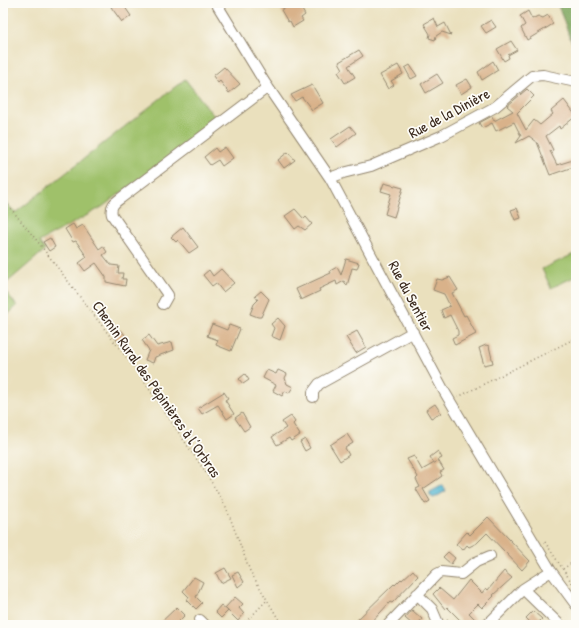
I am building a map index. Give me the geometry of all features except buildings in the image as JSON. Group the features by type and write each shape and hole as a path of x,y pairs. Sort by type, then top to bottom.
{"street":[{"name":"Rue du Sentier","path":"216,3 268,87 330,178 444,391 551,571 576,606"},
{"name":"Rue de la Dinière","path":"330,178 343,172 371,166 441,136 495,107 532,76 543,75 576,82"},
{"path":"163,304 168,294 112,215 110,209 113,204 268,87"},
{"path":"313,397 313,392 319,384 413,332"},
{"path":"388,625 437,574 441,572 461,574 476,562 490,556"},
{"path":"487,625 523,589 551,571"},
{"path":"523,589 559,624 558,625"},
{"path":"417,594 432,609 438,623"}],"path":[{"name":"Chemin Rural des Pépinières à l’Orbras","path":"3,199 38,242 139,374 206,473 226,506 250,572 282,625"},
{"path":"458,397 576,338"},
{"path":"541,536 573,584"},
{"path":"563,569 576,560"},
{"path":"243,625 267,600"}],"green space":[{"path":"557,3 576,3 576,53"},
{"path":"185,79 218,121 102,207 39,242 45,250 3,286 3,199 15,213"},
{"path":"576,253 576,276 551,288 542,269"},
{"path":"3,288 17,306 3,319"}],"water":[{"path":"443,485 446,491 434,498 430,496 430,492"}]}
